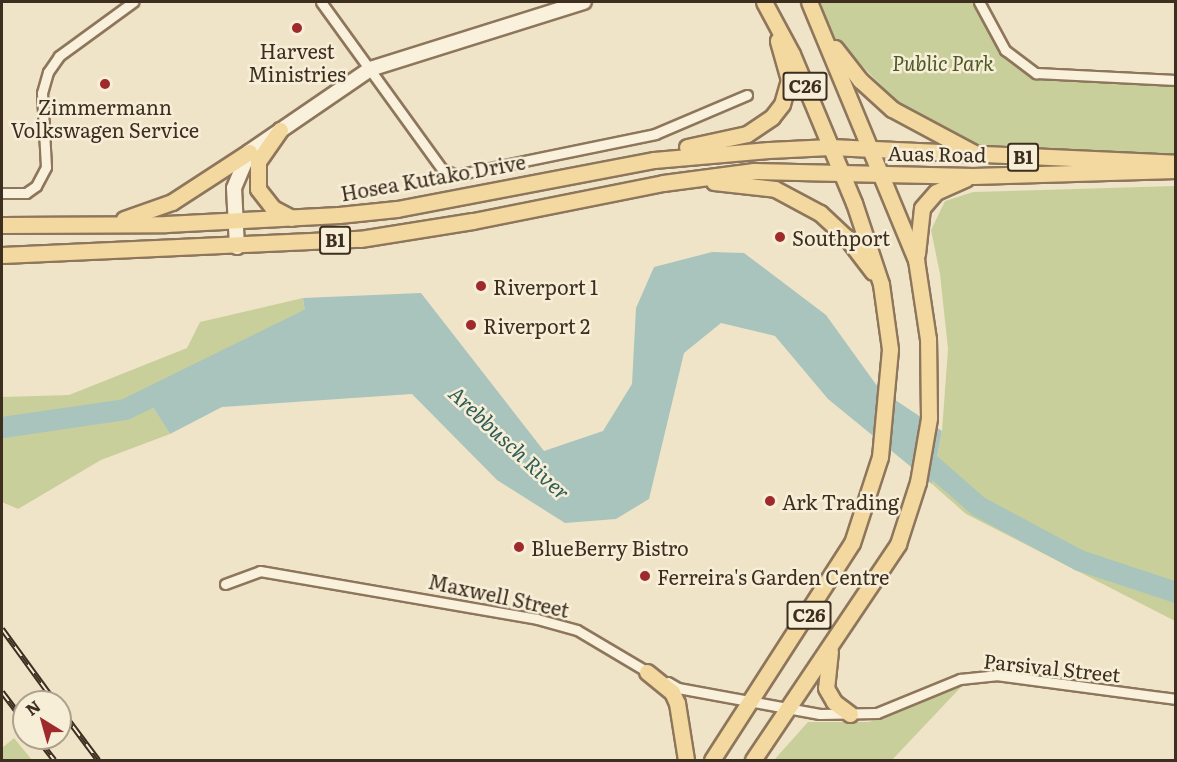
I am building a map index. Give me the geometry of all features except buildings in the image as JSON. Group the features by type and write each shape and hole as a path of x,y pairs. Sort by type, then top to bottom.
{"main road":[{"name":"C26","path":"712,760 843,561 869,498 880,457 887,384 889,321 881,284 841,172 792,54 772,20 765,2"},
{"name":"C26","path":"753,760 894,552 918,482 929,418 928,339 916,260 809,2"},
{"path":"561,176 747,134 762,127 782,104 789,80 772,20"},
{"path":"819,23 860,80 892,109 980,156"},
{"path":"280,130 258,161 258,189 273,208 292,218"},
{"name":"Hosea Kutako Drive","path":"2,225 292,218 397,208 561,176 699,154 830,147 870,148"},
{"name":"Auas Road","path":"870,148 980,156 1176,163"},
{"path":"107,224 172,202 249,153"},
{"name":"Auas Road","path":"841,172 973,176 1176,170"},
{"name":"B1","path":"2,255 237,247 411,231 663,183 754,171 841,172"},
{"path":"916,260 922,208 936,192 973,176"},
{"path":"663,183 749,185 775,189 820,213 846,237 881,284"},
{"path":"831,645 826,688 834,702 850,714"},
{"path":"647,672 672,692 677,703 686,760"}],"street":[{"path":"2,193 26,193 36,186 46,167 42,93 48,72 59,56 133,2"},
{"path":"321,2 442,169 456,175 655,134 747,95"},
{"path":"237,247 234,188 249,153 280,130 370,69 584,2"},
{"path":"980,2 1005,50 1036,73 1176,80"},
{"name":"Maxwell Street","path":"225,584 260,571 556,622 577,630 678,688 751,698 788,707"},
{"name":"Parsival Street","path":"788,707 820,714 877,713 960,679 996,675 1176,699"}],"green space":[{"name":"Public Park","path":"809,2 979,2 1005,50 1036,73 1175,80 1175,157 979,155 901,105 819,23"},
{"path":"1175,186 1175,621 966,514 932,484 942,431 948,349 940,274 931,230 945,201 973,192"},
{"path":"303,298 306,320 147,398 170,434 101,460 18,509 2,502 2,397 69,395 187,348 200,322"},
{"path":"961,687 892,760 774,760 808,722 869,722"},
{"path":"12,740 12,750 24,750 32,760 2,760 2,748"}],"water":[{"path":"712,252 744,253 826,315 880,390 942,431 932,484 828,399 775,336 721,323 684,353 649,499 616,519 565,523 497,480 412,394 222,407 170,434 147,398 306,320 303,298 421,293 544,451 603,431 632,384 636,308 654,267"}],"waterway":[{"name":"Arebbusch River","path":"2,427 125,409 306,320 329,324"},
{"name":"Arebbusch River","path":"913,449 978,506 1079,560 1176,592"}],"railway":[{"path":"2,629 46,690"},
{"path":"2,692 12,705"},
{"path":"72,725 98,760"},
{"path":"46,750 54,760"}],"place":[{"name":"Harvest Ministries","path":"297,28"},
{"name":"Zimmermann Volkswagen Service","path":"105,84"},
{"name":"Southport","path":"780,237"},
{"name":"Riverport 1","path":"481,286"},
{"name":"Riverport 2","path":"471,325"},
{"name":"Ark Trading","path":"770,501"},
{"name":"BlueBerry Bistro","path":"519,547"},
{"name":"Ferreira's Garden Centre","path":"645,576"}]}
